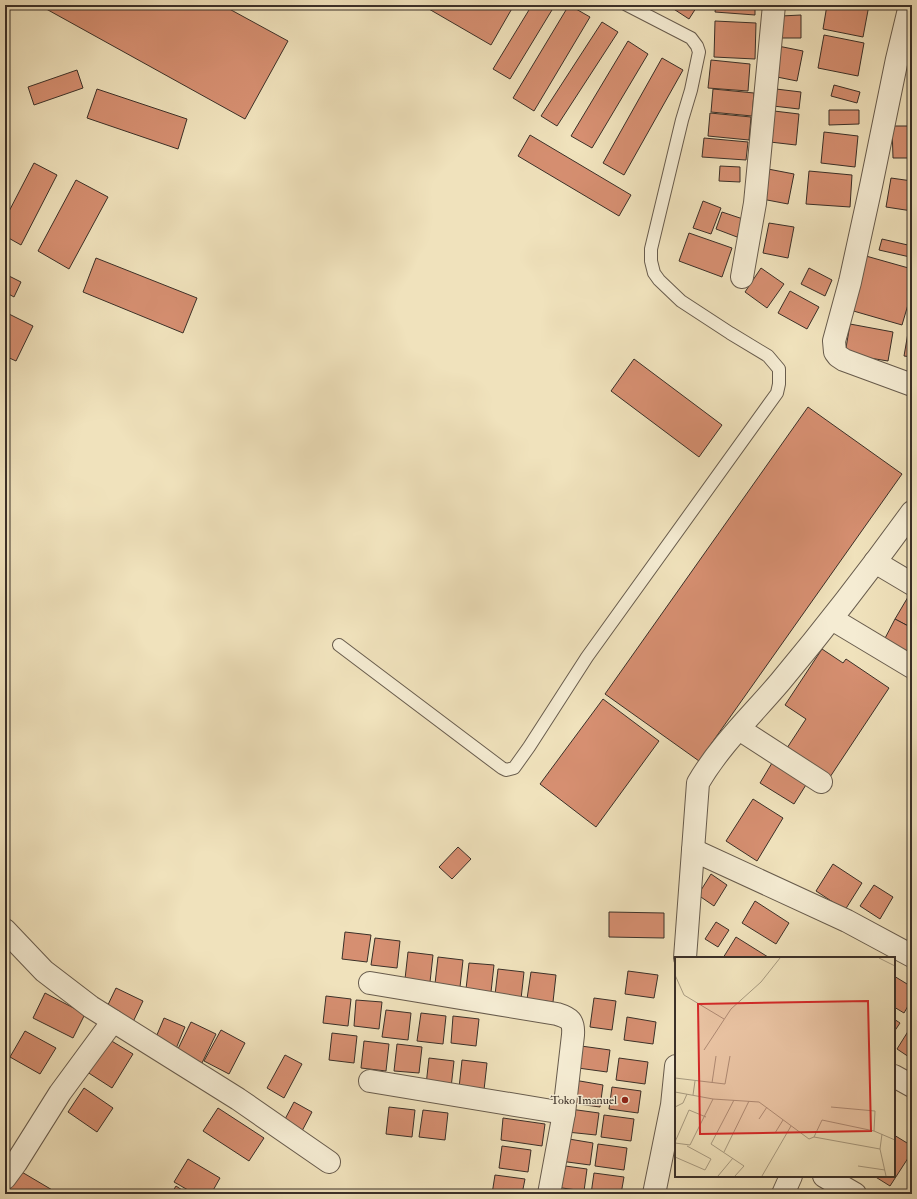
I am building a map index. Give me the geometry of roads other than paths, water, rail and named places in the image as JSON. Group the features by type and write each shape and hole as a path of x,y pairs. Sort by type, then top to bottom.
{"street":[{"path":"742,277 755,203 774,5"},
{"path":"910,5 897,59 870,194 850,282 834,341 835,352 844,360 912,385"},
{"path":"685,957 698,782 721,749 764,701 832,619 912,512"},
{"path":"875,562 912,584"},
{"path":"832,619 912,667"},
{"path":"739,729 821,782"},
{"path":"693,850 847,921 912,956"},
{"path":"5,930 44,971 91,1007 238,1098 329,1162"},
{"path":"370,983 557,1014 569,1018 572,1023 573,1036 564,1113 549,1194"},
{"path":"5,1178 60,1093 113,1021"},
{"path":"895,1077 912,1086"},
{"path":"370,1080 564,1113"},
{"path":"654,1194 674,1106 675,1086"},
{"path":"783,1194 791,1177"},
{"path":"826,1177 855,1194"}],"lane":[{"path":"339,645 502,768 506,770 514,768 587,657 777,393 779,384 779,369 768,356 681,301 659,280 654,273 651,249 699,52 698,46 691,38 627,5"}],"place":[{"name":"Toko Imanuel","path":"625,1100"}]}
